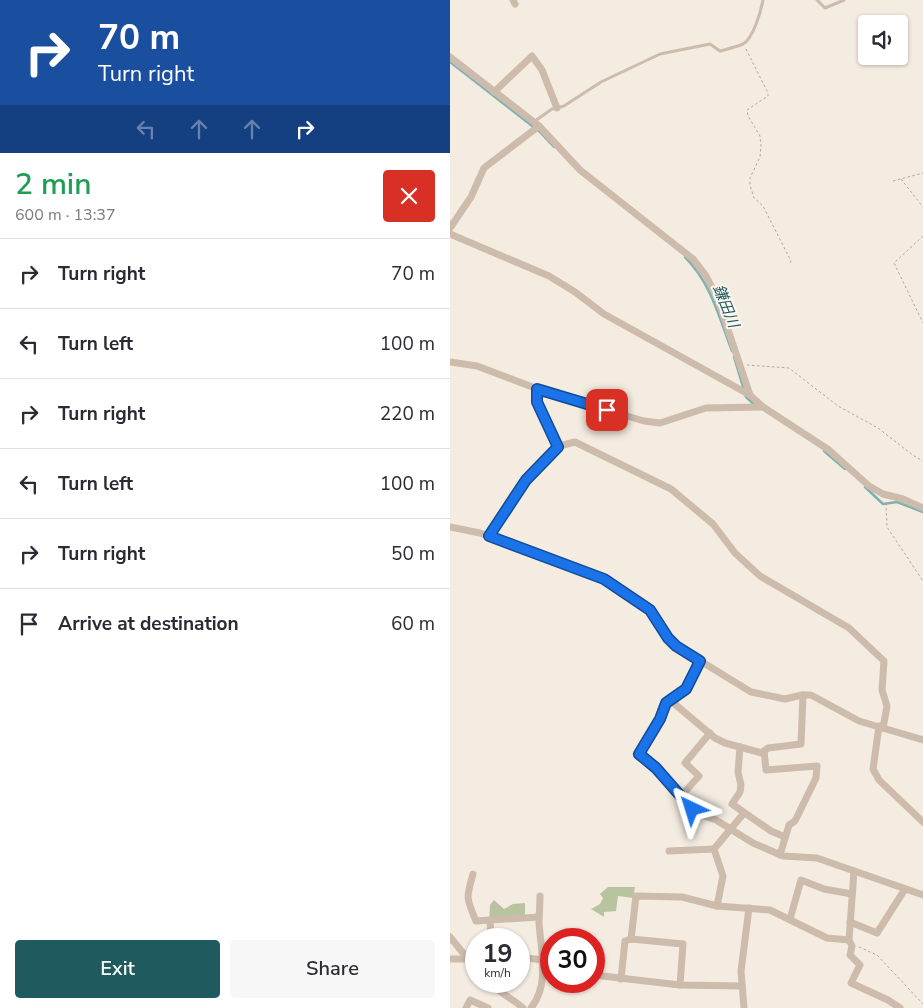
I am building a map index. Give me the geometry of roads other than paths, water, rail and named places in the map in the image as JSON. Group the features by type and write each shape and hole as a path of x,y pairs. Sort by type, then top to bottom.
{"street":[{"path":"494,92 532,56 542,70 557,108"},
{"path":"450,57 536,124 580,170 693,259 700,267 717,297 750,395"},
{"path":"450,228 471,197 484,168 536,124"},
{"path":"450,234 548,276 575,292 604,314 750,395 763,407 829,450 869,486 923,508"},
{"path":"450,362 477,366 537,389 644,421 660,423 706,408 763,407"},
{"path":"537,389 537,402 558,447"},
{"path":"489,536 526,480 558,447 575,442 671,489 713,524 735,553 760,576 849,628 884,661 882,690 888,706 881,727 873,769 879,780 923,822"},
{"path":"450,527 489,536 604,579 650,610 668,638 676,646 752,692 785,698 811,695 849,717 923,740"},
{"path":"700,661 686,689 666,703 656,727 639,754 656,768 692,809 701,815 716,820 753,843 780,854 817,858 923,895"},
{"path":"670,700 710,734 725,743 762,753 768,748 801,744 803,695"},
{"path":"680,797 699,776 685,763 710,734"},
{"path":"740,747 738,772 741,784 740,792 732,804 771,831 785,838"},
{"path":"764,752 766,770 817,766 816,778 795,821 790,825 780,854"},
{"path":"670,852 714,849 744,813"},
{"path":"714,849 723,876 717,906"},
{"path":"854,871 850,922 850,955 860,966 850,983 888,1000 900,1008"},
{"path":"473,874 468,893 468,902 476,921 539,917"},
{"path":"790,919 801,880 824,889 852,894"},
{"path":"850,922 877,933 905,889"},
{"path":"540,896 540,931"},
{"path":"631,939 636,896 682,897 717,906 770,910 828,938 850,943"},
{"path":"744,1008 741,971 749,908"},
{"path":"490,920 490,928"},
{"path":"450,937 465,955"},
{"path":"621,979 625,941 631,939 684,944 680,985"},
{"path":"450,959 465,959"},
{"path":"605,977 680,985 742,986"},
{"path":"531,1008 540,992"},
{"path":"505,993 523,1008"},
{"path":"466,1008 470,1000 488,1008"}],"lane":[{"path":"536,124 552,109 564,106 601,82 660,54 710,44 720,51 745,43 760,13 763,0"},
{"path":"817,0 825,8 844,0"}],"waterway":[{"name":"鎌田川","path":"450,62 540,132 554,147"},
{"name":"鎌田川","path":"685,257 708,289 732,351"},
{"name":"鎌田川","path":"734,357 744,390"},
{"name":"鎌田川","path":"745,395 755,405"},
{"name":"鎌田川","path":"824,451 845,469"},
{"name":"鎌田川","path":"865,487 883,504 897,502 923,512"}]}
